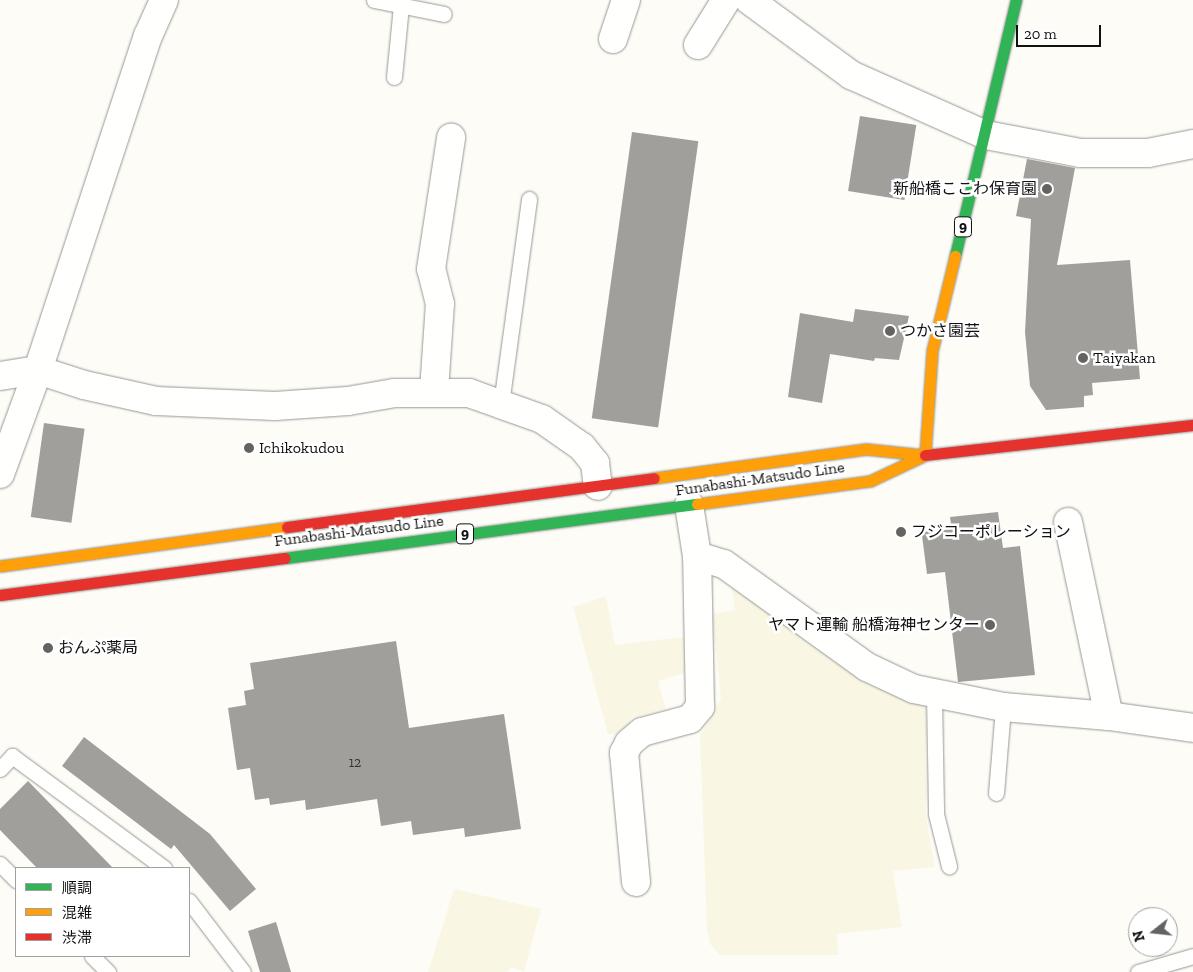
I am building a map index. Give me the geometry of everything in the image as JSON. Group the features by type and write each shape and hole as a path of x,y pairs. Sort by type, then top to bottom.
{"main road":[{"name":"9","path":"925,455 932,351 986,135 1016,0"},
{"path":"925,455 1193,425"},
{"name":"Funabashi-Matsudo Line","path":"0,566 866,449 925,455"},
{"name":"Funabashi-Matsudo Line","path":"0,595 870,481 925,455"}],"street":[{"path":"0,474 38,370 131,86 164,0"},
{"path":"613,39 626,0"},
{"path":"698,45 726,0"},
{"path":"749,0 851,75 986,135 1080,154 1148,153 1193,144"},
{"path":"434,391 440,304 430,269 451,138"},
{"path":"0,376 38,370 84,385 156,400 275,406 434,391 470,393 542,419 582,447 595,463 598,486"},
{"path":"636,882 624,753 629,743 642,732 690,719 700,707 697,556 689,505"},
{"path":"1068,522 1109,716"},
{"path":"697,556 724,564 867,667 934,695 1003,707 1109,716 1193,728"}],"lane":[{"path":"374,0 444,14"},
{"path":"394,77 400,5"},
{"path":"501,404 529,199"},
{"path":"934,695 936,814 949,866"},
{"path":"996,793 1003,707"},
{"path":"0,769 12,756 163,867"},
{"path":"0,864 15,879"},
{"path":"190,902 243,972"},
{"path":"1138,972 1193,956"},
{"path":"93,957 108,972"}],"shaded area":[{"path":"731,581 926,704 926,818 935,867 893,871 902,927 837,934 838,955 720,955 710,944 707,930 700,736 721,699 712,614 735,610"},
{"path":"606,596 615,645 683,637 687,672 658,681 666,709 631,718 624,735 608,734 573,607"},
{"path":"454,889 541,909 524,972 512,967 507,972 428,972"}],"building":[{"path":"860,116 916,125 904,200 848,191"},
{"path":"632,132 698,141 658,428 592,418"},
{"path":"1027,159 1075,168 1057,265 1130,260 1140,379 1092,383 1093,395 1084,396 1084,407 1046,410 1030,386 1025,332 1031,219 1016,216"},
{"path":"855,309 909,316 899,360 875,358 874,361 830,354 822,403 788,397 800,313 853,322"},
{"path":"44,423 85,429 71,523 31,517"},
{"name":"ヤマト運輸 船橋海神センター","path":"998,512 1003,548 1020,546 1035,675 958,682 945,572 927,574 921,528 951,524 950,517"},
{"path":"396,641 409,728 504,714 521,829 465,837 464,828 413,835 411,821 381,826 377,799 306,810 305,800 270,805 269,798 255,800 250,768 237,770 228,708 246,705 244,691 254,689 250,663"},
{"path":"84,737 210,834 256,889 230,911 174,845 171,849 62,766"},
{"path":"28,781 112,867 36,867 0,830 0,809"},
{"path":"276,922 291,972 260,972 248,931"}],"traffic: fast":[{"path":"955,256 1016,0"},
{"path":"285,558 697,504"}],"traffic: slow":[{"path":"925,455 932,351 955,256"},
{"path":"654,478 866,449 924,455"},
{"path":"697,504 870,481 925,455"},
{"path":"0,566 287,527"}],"traffic: jam":[{"path":"925,455 1193,425"},
{"path":"287,527 654,478"},
{"path":"0,595 285,558"}],"place":[{"name":"新船橋ここわ保育園","path":"1047,189"},
{"name":"つかさ園芸","path":"890,331"},
{"name":"Taiyakan","path":"1083,358"},
{"name":"Ichikokudou","path":"249,448"},
{"name":"フジコーポレーション","path":"901,532"},
{"name":"ヤマト運輸 船橋海神センター","path":"990,625"},
{"name":"おんぷ薬局","path":"48,648"}]}
